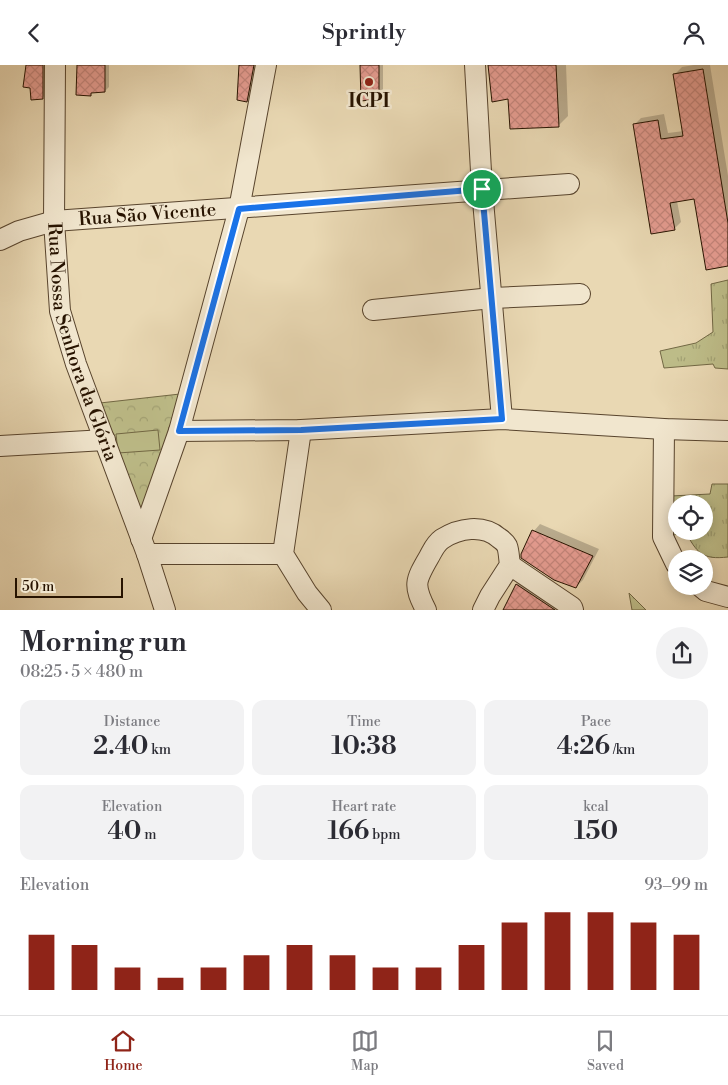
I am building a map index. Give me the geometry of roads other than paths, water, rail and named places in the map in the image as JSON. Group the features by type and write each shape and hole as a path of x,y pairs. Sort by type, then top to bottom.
{"street":[{"name":"Rua Nossa Senhora da Glória","path":"55,65 54,221 60,311 76,364 144,547 165,610"},
{"path":"266,65 239,209 179,431 144,547 284,554"},
{"path":"475,65 482,189 502,419"},
{"name":"Rua São Vicente","path":"0,240 19,231 54,221 568,184"},
{"path":"373,310 492,298 580,294"},
{"path":"179,431 301,430 502,419 728,431"},
{"path":"664,429 663,530 665,544 668,550"},
{"path":"301,430 284,554 307,593 321,610"},
{"path":"0,446 105,440"},
{"path":"426,610 416,586 417,578 432,549 441,540 450,535 470,529 481,529 494,533 506,544 510,565 483,610"},
{"path":"510,565 564,601 573,610"},
{"path":"713,593 728,597"}],"place":[{"name":"ICPI","path":"369,82"}]}
